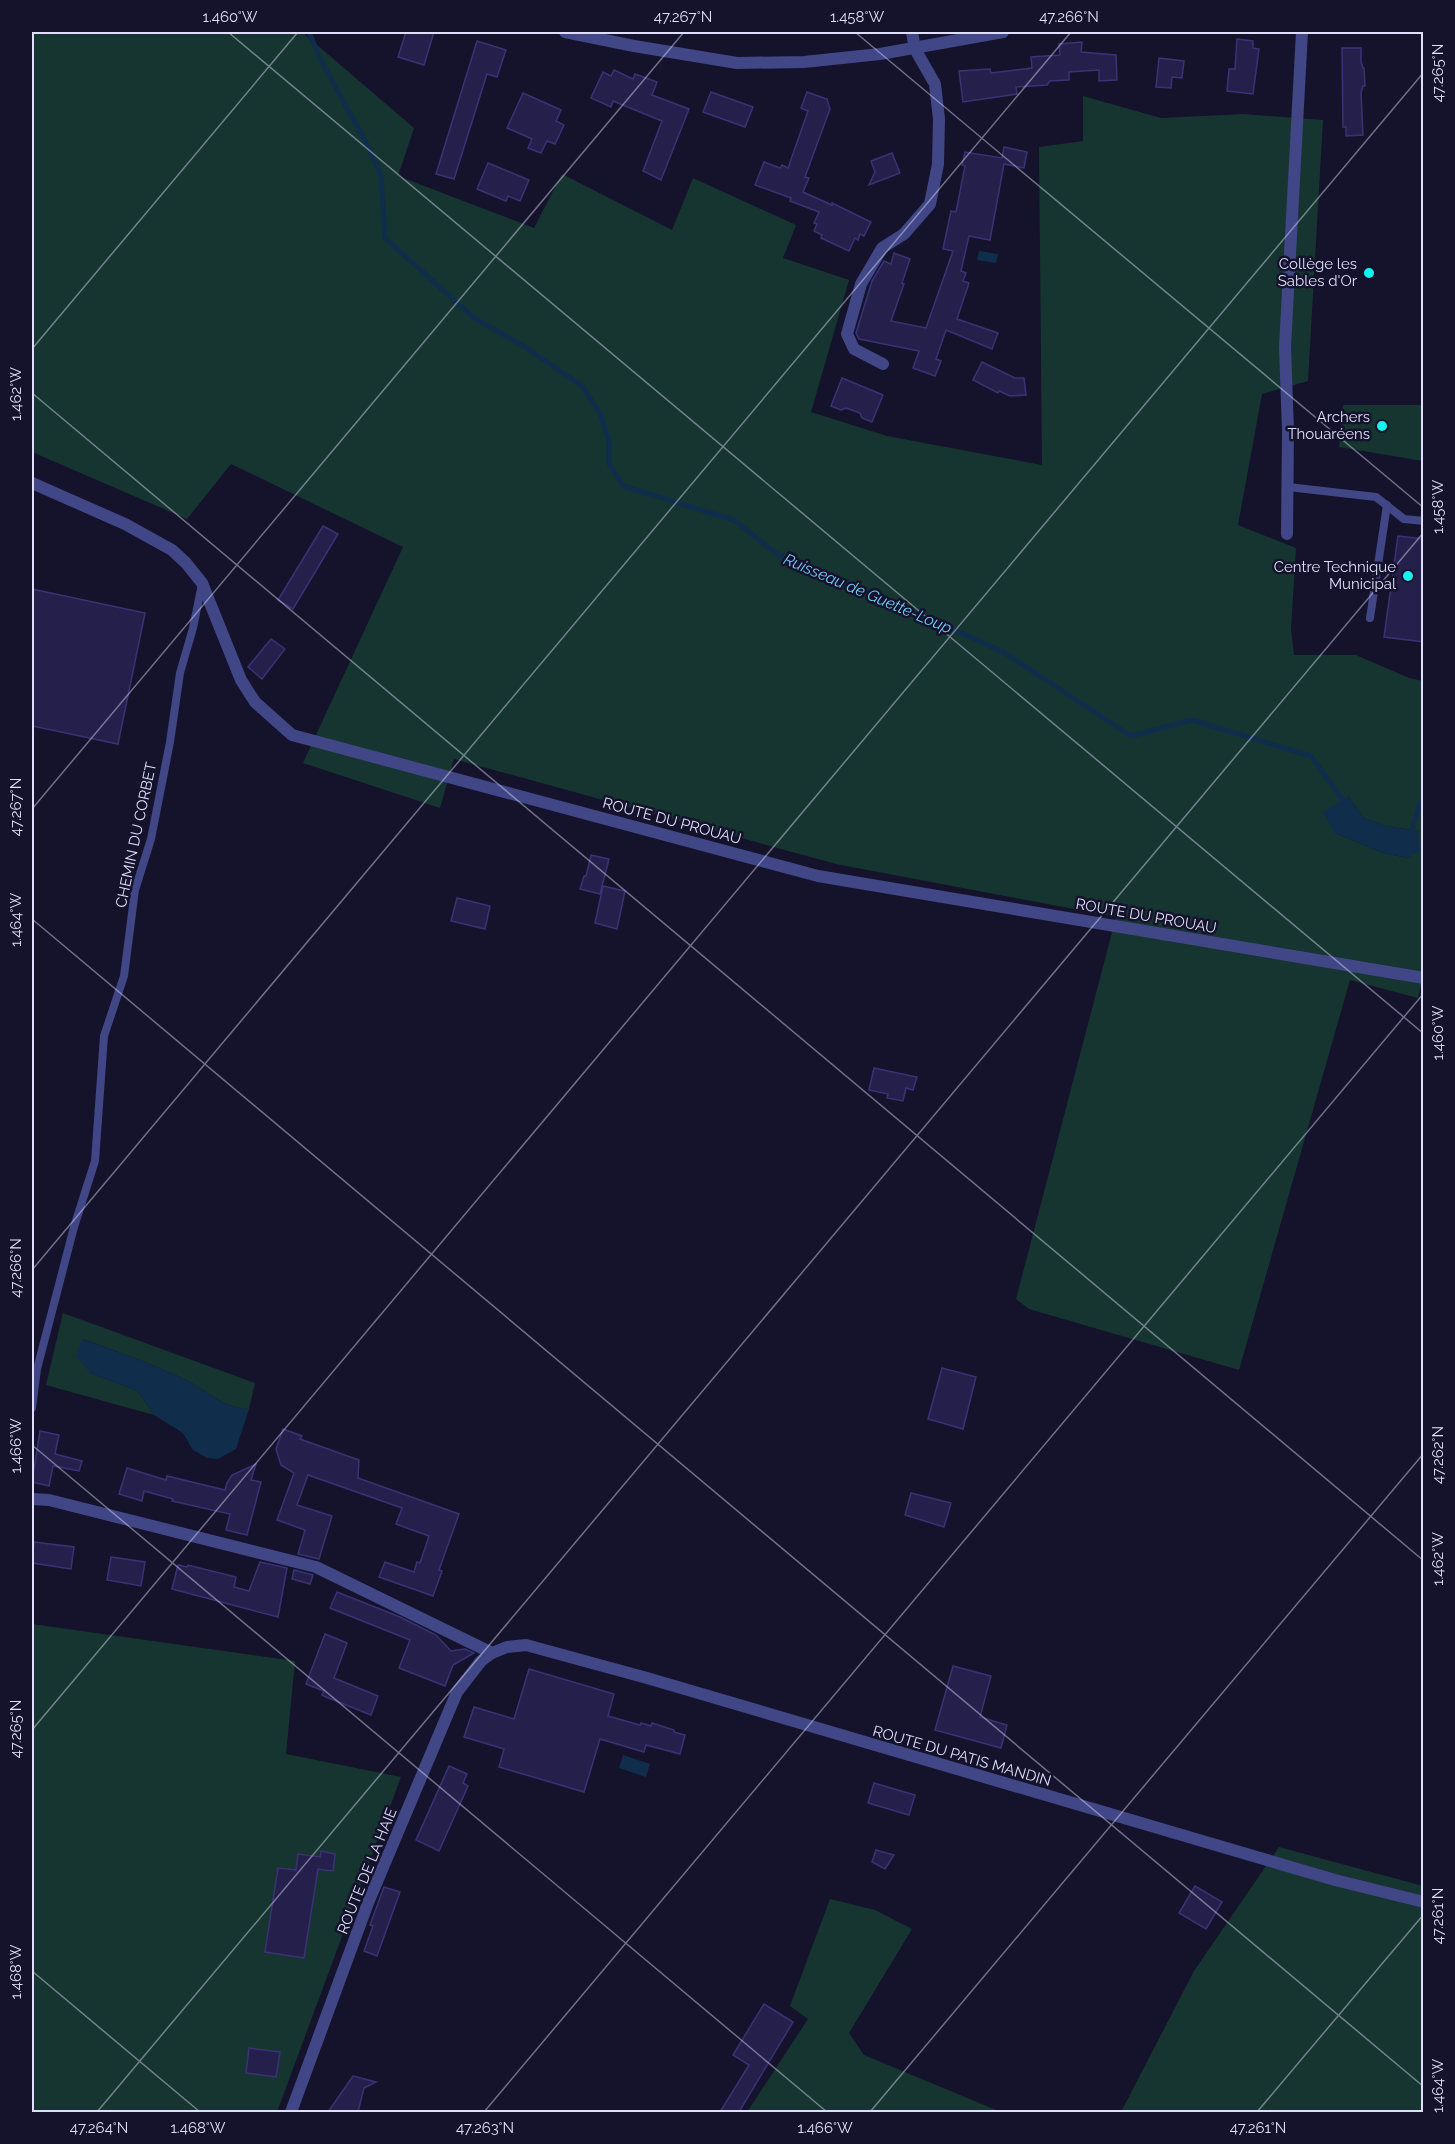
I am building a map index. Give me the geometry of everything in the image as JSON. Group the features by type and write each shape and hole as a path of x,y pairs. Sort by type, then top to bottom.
{"street":[{"path":"565,32 737,63 804,62 915,49 1003,32"},
{"path":"883,364 854,350 847,333 861,284 882,248 904,234 930,204 938,164 939,119 935,84 915,49 912,32"},
{"path":"1287,534 1288,432 1285,347 1302,32"},
{"name":"ROUTE DU PROUAU","path":"32,483 154,539 172,550 186,563 202,582 241,680 255,702 292,735 818,876 1424,978"},
{"path":"32,1499 49,1500 316,1567 492,1653"},
{"name":"ROUTE DU PATIS MANDIN","path":"492,1653 507,1647 526,1646 625,1672 1335,1880 1424,1902"},
{"name":"ROUTE DE LA HAIE","path":"291,2112 368,1903 457,1692 481,1661 492,1653"}],"lane":[{"path":"1288,486 1376,497 1404,519 1424,521"},
{"path":"1370,618 1387,505"},
{"name":"CHEMIN DU CORBET","path":"32,1408 37,1369 74,1227 96,1161 104,1036 124,976 135,890 151,839 170,742 180,673 193,628 202,582"}],"green space":[{"path":"32,32 302,32 414,128 398,176 534,228 562,174 672,230 693,178 796,225 783,258 849,280 811,412 887,436 1042,465 1039,147 1083,141 1083,96 1161,118 1243,114 1323,120 1308,381 1262,394 1238,525 1296,548 1291,629 1294,655 1356,655 1409,678 1423,681 1423,976 1418,998 1350,980 1239,1370 1029,1309 1016,1299 1116,917 836,864 454,759 440,808 303,763 403,547 231,464 187,519 32,452","holes":["1348,796 1364,818 1385,826 1418,831 1408,858 1383,853 1335,833"]},
{"name":"Archers Thouaréens","path":"1343,405 1423,405 1423,461 1339,447"},
{"path":"63,1313 255,1383 249,1409 231,1406 190,1382 133,1357 83,1339 90,1373 138,1391 154,1415 46,1385"},
{"path":"32,1624 295,1661 286,1754 401,1777 277,2112 32,2112"},
{"path":"1279,1847 1423,1886 1423,2112 1121,2112 1194,1971"},
{"path":"830,1899 875,1910 912,1929 849,2033 864,2055 1001,2112 747,2112 808,2019 790,2006"}],"water":[{"path":"979,251 998,254 996,263 977,260"},
{"path":"1348,796 1364,818 1385,826 1418,831 1420,851 1408,858 1383,853 1335,833 1323,812"},
{"path":"82,1339 170,1373 231,1406 249,1409 236,1449 218,1459 207,1458 193,1450 183,1433 154,1415 138,1391 90,1373 76,1356"},
{"path":"623,1755 650,1764 646,1777 619,1768"}],"building":[{"path":"406,32 434,32 424,65 398,57"},
{"path":"1237,39 1253,41 1253,48 1259,49 1253,94 1227,91 1229,69 1235,69"},
{"path":"477,41 506,50 497,77 487,74 454,179 436,174"},
{"path":"1082,42 1081,52 1116,55 1117,80 1099,81 1099,70 1069,72 1069,80 1050,81 1047,85 1016,87 1017,94 963,102 959,71 990,69 991,73 1032,68 1031,57 1060,55 1059,44"},
{"path":"1342,48 1361,48 1365,86 1361,93 1363,135 1346,136 1346,127 1343,127"},
{"path":"1159,58 1184,61 1182,78 1172,77 1171,88 1156,87"},
{"path":"614,70 633,79 635,74 657,82 652,95 689,109 661,180 643,171 662,121 613,101 611,107 591,98 603,72 611,76"},
{"path":"711,92 753,107 745,127 703,112"},
{"path":"807,92 827,99 830,109 805,177 809,178 803,192 871,222 864,236 860,234 858,240 855,238 849,251 821,238 822,235 814,231 817,224 814,223 819,212 790,201 791,198 755,185 764,162 780,168 782,165 788,168 808,111 801,108"},
{"path":"523,93 561,110 556,121 564,125 555,144 547,141 541,153 528,148 532,139 507,128"},
{"path":"1004,147 1027,152 1024,168 1004,164 990,240 969,236 961,271 966,273 963,281 969,283 957,319 998,333 992,349 946,330 936,359 941,361 935,376 913,368 919,351 859,339 856,333 872,281 884,261 891,264 894,253 910,259 891,321 926,328 953,251 943,249 951,211 956,212 965,166 962,165 965,152 1002,158"},
{"path":"892,153 900,173 869,185 875,172 871,161"},
{"path":"488,163 529,180 520,201 508,196 506,201 477,189"},
{"path":"982,362 1015,378 1024,378 1026,395 1010,396 999,391 998,393 973,380"},
{"path":"842,378 883,395 872,422 862,418 860,413 831,406"},
{"path":"323,526 338,534 293,609 278,600"},
{"name":"Centre Technique Municipal","path":"1398,536 1424,539 1424,642 1384,637"},
{"path":"32,589 145,613 118,744 32,726"},
{"path":"271,639 285,649 262,679 248,667"},
{"path":"591,855 609,859 600,894 580,889"},
{"path":"603,886 625,891 617,929 595,923"},
{"path":"457,898 490,906 485,929 451,921"},
{"path":"874,1068 917,1077 913,1090 906,1088 903,1101 887,1098 888,1094 869,1090"},
{"path":"942,1368 976,1377 963,1429 928,1419"},
{"path":"283,1429 302,1436 300,1439 359,1460 358,1478 459,1514 439,1570 442,1571 433,1596 379,1577 385,1562 414,1572 417,1562 420,1563 429,1536 396,1524 402,1508 308,1475 297,1505 332,1516 319,1559 298,1554 305,1530 277,1520 294,1473 281,1465 276,1449"},
{"path":"40,1431 59,1435 55,1454 82,1461 79,1471 53,1466 49,1486 32,1482"},
{"path":"256,1464 251,1480 261,1482 247,1535 226,1530 230,1514 172,1501 173,1499 144,1491 142,1501 119,1494 127,1468 166,1480 167,1476 225,1490 232,1475"},
{"path":"911,1493 951,1503 944,1527 905,1515"},
{"path":"34,1542 74,1547 71,1569 32,1563"},
{"path":"111,1557 145,1562 141,1586 107,1580"},
{"path":"260,1562 287,1568 278,1617 172,1589 178,1565 187,1567 188,1565 236,1577 234,1587 249,1591"},
{"path":"294,1570 313,1575 310,1584 292,1579"},
{"path":"337,1592 400,1617 436,1635 451,1651 465,1649 474,1653 453,1665 445,1686 399,1668 410,1640 330,1608"},
{"path":"325,1634 347,1643 334,1678 378,1696 371,1715 326,1697 322,1695 324,1691 306,1684"},
{"path":"953,1666 991,1676 980,1717 1007,1725 1001,1748 935,1730"},
{"path":"529,1669 614,1694 608,1716 640,1725 641,1723 651,1726 652,1723 685,1735 680,1754 646,1745 644,1752 600,1739 584,1792 499,1767 504,1749 464,1737 474,1707 514,1719"},
{"path":"449,1766 467,1774 463,1783 468,1786 439,1851 416,1840"},
{"path":"874,1783 915,1795 909,1815 868,1803"},
{"path":"876,1850 894,1855 885,1869 872,1862"},
{"path":"321,1851 335,1854 333,1871 318,1869 304,1958 265,1952 278,1868 296,1870 298,1854 320,1857"},
{"path":"1195,1886 1222,1902 1206,1929 1179,1913"},
{"path":"384,1887 400,1892 377,1956 364,1951 373,1926 370,1925"},
{"path":"764,2004 793,2022 739,2112 720,2112 749,2065 733,2055"},
{"path":"249,2048 280,2052 276,2077 246,2073"},
{"path":"353,2076 376,2082 364,2088 358,2112 328,2112"}],"waterway":[{"name":"Ruisseau de Guette-Loup","path":"309,32 320,59 369,148 381,176 385,238 474,318 525,347 582,386 600,413 609,441 609,464 623,486 734,520 777,554 874,593 1003,652 1131,736 1192,720 1311,756 1346,804"},
{"name":"Ruisseau de Guette-Loup","path":"1410,837 1420,803 1424,800"}],"place":[{"name":"Collège les Sables d'Or","path":"1369,273"},
{"name":"Archers Thouaréens","path":"1382,426"},
{"name":"Centre Technique Municipal","path":"1408,576"}]}
